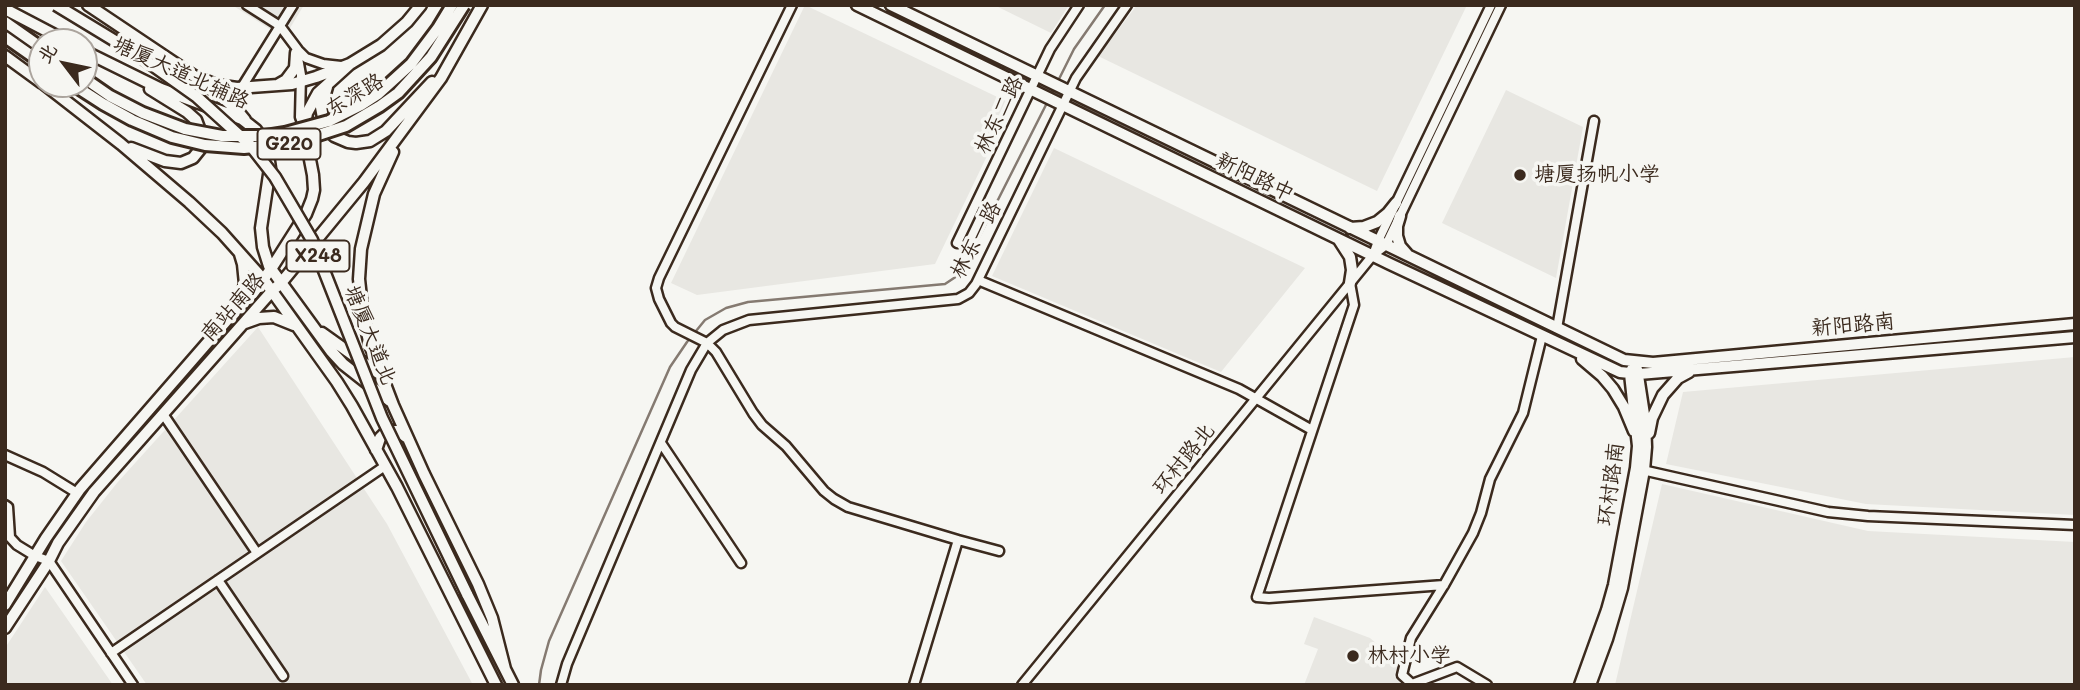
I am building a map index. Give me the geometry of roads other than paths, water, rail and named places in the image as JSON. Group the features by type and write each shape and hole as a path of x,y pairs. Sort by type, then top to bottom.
{"highway":[{"name":"东深路","path":"98,88 143,113 184,129 222,136 285,133 329,121 378,94 411,64 426,46 452,5"},
{"name":"东深路","path":"95,98 132,120 172,137 221,146 280,146 328,134 346,127 380,106 415,77 464,5"},
{"path":"5,22 28,38"},
{"path":"5,37 28,53"}],"main road":[{"name":"塘厦大道北","path":"57,5 111,37 188,90 250,145 275,177 312,240 382,418 512,683"},
{"path":"88,5 194,76 236,109 248,123"},
{"path":"194,76 216,85 237,88 301,82 350,64 381,46 421,5"},
{"name":"南站南路","path":"5,628 58,543 94,492 281,283 414,117 463,42 482,5"},
{"name":"新阳路中","path":"857,5 1571,350 1612,369 1635,374"},
{"name":"新阳路中","path":"891,5 1615,356 1634,362"},
{"path":"5,9 41,28"},
{"path":"333,78 322,100 321,115 327,129 334,136 348,142 370,141 379,137 397,121 463,42"},
{"path":"272,86 286,80 293,72 296,63 295,49"},
{"name":"塘厦大道北","path":"5,57 28,73"},
{"name":"塘厦大道北辅路","path":"98,58 129,74 248,123 263,139 269,158 269,180 262,215 261,238 271,269 336,356 393,405"},
{"name":"南站南路","path":"5,605 77,493 264,280 306,214 312,199 313,176 304,129 312,102 317,93 350,64"},
{"path":"121,144 165,161 181,163 193,158 202,142 201,130 192,116 129,74"},
{"name":"塘厦大道北","path":"62,98 197,209 264,280 337,382 376,450 496,685"},
{"path":"381,376 366,330 361,302 361,249 380,177 414,117"},
{"path":"1350,228 1377,222 1396,202"},
{"path":"1400,216 1397,236 1403,250 1410,257"},
{"path":"1336,238 1345,246 1350,257 1350,283"},
{"path":"235,311 245,284 238,250"},
{"path":"240,326 253,320 274,317 290,322 300,330"},
{"name":"新阳路南","path":"1634,362 1653,363 2075,324"},
{"name":"塘厦大道北辅路","path":"315,326 381,376 407,437 485,600 505,669"},
{"name":"新阳路南","path":"1635,374 2075,337"},
{"path":"1571,350 1613,389 1642,446"},
{"name":"环村路南","path":"1590,685 1622,588 1640,469 1642,446 1634,362"},
{"path":"1642,446 1663,395 1678,378 1694,370"},
{"path":"376,450 380,438 387,430 398,431 407,437"},
{"name":"环村路南","path":"1580,685 1614,585 1640,469"}],"street":[{"path":"247,5 280,26 295,49 300,67 300,117 304,129"},
{"path":"242,87 293,5"},
{"path":"792,5 659,278 656,288 659,299 671,323 698,337 716,352 753,413 834,499 848,507 999,551"},
{"name":"林东二路","path":"957,243 1034,91 1050,49 1079,5"},
{"name":"林东一路","path":"707,343 723,330 749,320 958,299 969,293 978,280 1065,90 1127,5"},
{"path":"1382,243 1396,202 1491,5"},
{"path":"1382,243 1400,216 1501,5"},
{"path":"295,49 316,62 339,66 350,64"},
{"path":"1557,328 1594,121"},
{"name":"环村路北","path":"1022,685 1382,243"},
{"path":"978,280 1239,389 1312,430"},
{"path":"1350,283 1354,305 1257,597 1444,585"},
{"path":"1487,685 1457,667 1412,684 1402,676 1411,638 1473,533 1490,478 1523,413 1542,336"},
{"path":"561,685 567,664 691,370 707,343"},
{"path":"163,414 257,553"},
{"path":"661,443 741,563"},
{"path":"5,456 43,472 77,493"},
{"path":"111,653 385,466"},
{"path":"1640,469 1828,512 2075,525"},
{"path":"5,505 8,507 8,535 17,545 49,561 133,685"},
{"path":"914,685 958,540"},
{"path":"218,580 283,676"}],"waterway":[{"path":"1058,81 1074,49 1105,5"},
{"path":"539,685 549,641 670,367 705,320 726,308 748,302 945,284 957,276 965,265 1055,87"}],"place":[{"name":"塘厦扬帆小学","path":"1520,175"},
{"name":"林村小学","path":"1353,656"}]}
